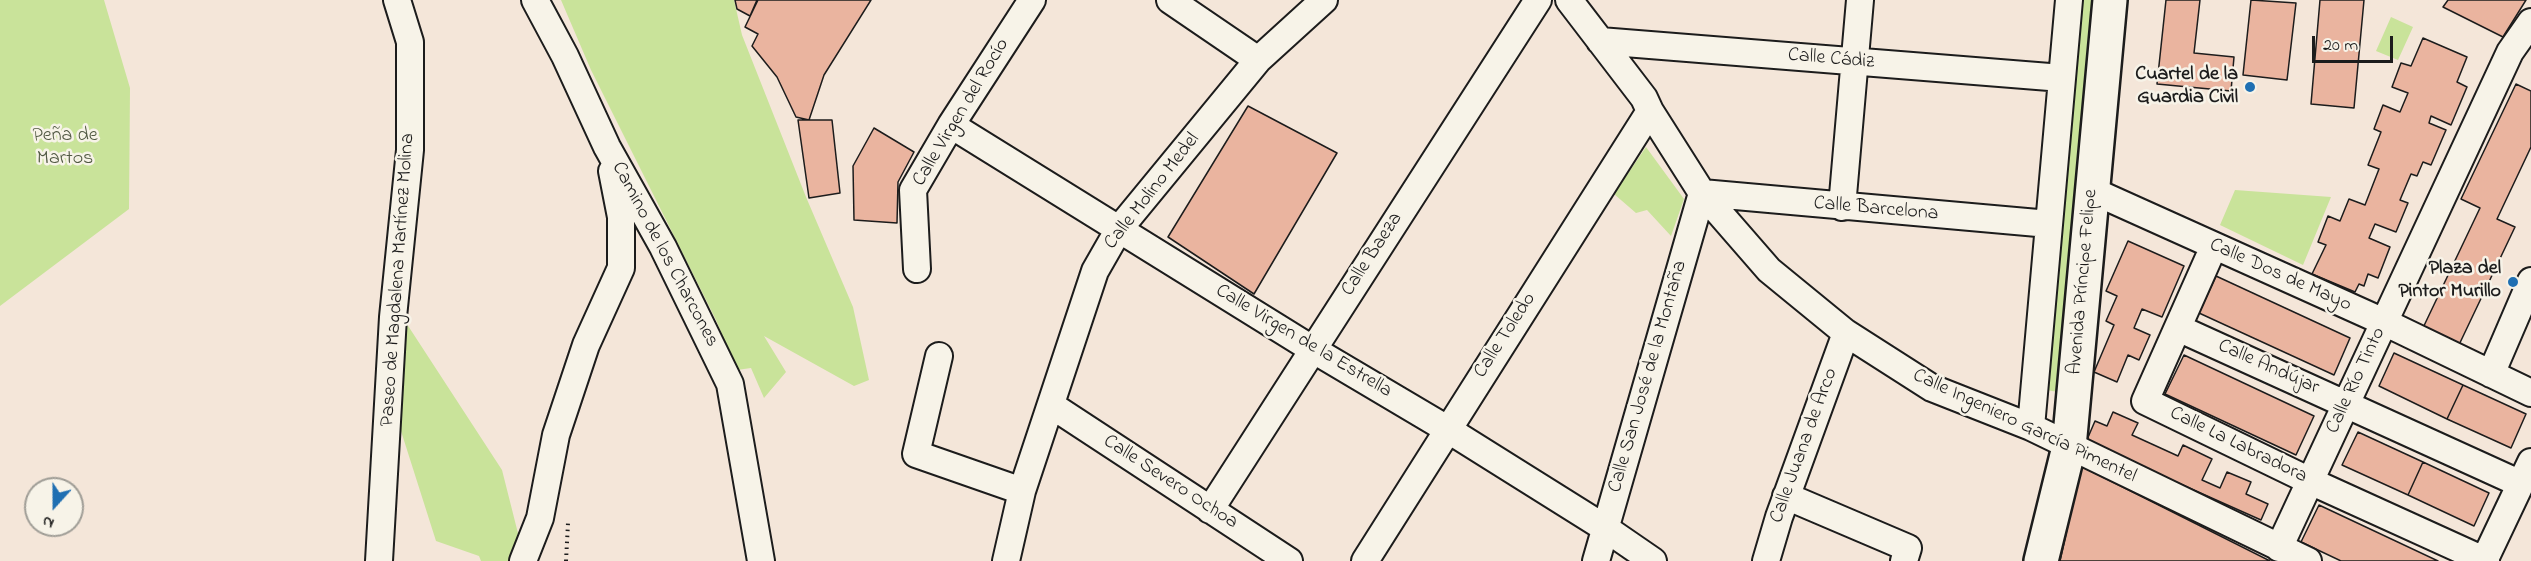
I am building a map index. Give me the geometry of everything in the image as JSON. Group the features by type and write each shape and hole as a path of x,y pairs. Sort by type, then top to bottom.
{"main road":[{"name":"Avenida Príncipe Felipe","path":"2041,561 2069,447 2110,0"}],"street":[{"name":"Paseo de Magdalena Martínez Molina","path":"379,561 393,317 410,150 410,42 397,0"},
{"name":"Camino de los Charcones","path":"535,0 565,56 607,147 663,247 730,384 761,561"},
{"name":"Calle Virgen del Rocío","path":"917,269 913,190 951,125 1032,0"},
{"path":"1170,0 1258,60"},
{"name":"Calle Molino Medel","path":"1006,561 1022,491 1095,271 1119,229 1258,60 1324,0"},
{"name":"Calle Baeza","path":"1210,510 1538,0"},
{"name":"Calle Ingeniero García Pimentel","path":"1569,0 1644,98 1702,194 1769,270 1846,333 1932,388 2031,428 2308,561"},
{"path":"1842,207 1860,0"},
{"name":"Avenida Príncipe Felipe","path":"2031,428 2069,0"},
{"name":"Calle Río Tinto","path":"2279,548 2510,52 2531,22"},
{"name":"Calle Cádiz","path":"1600,41 2062,78"},
{"name":"Calle Toledo","path":"1365,561 1650,111"},
{"name":"Calle Virgen de la Estrella","path":"951,125 1312,349 1447,429 1605,528 1653,561"},
{"path":"524,561 540,518 556,435 586,345 621,268 621,217 607,147"},
{"name":"Calle Dos de Mayo","path":"2093,190 2384,322 2531,393"},
{"name":"Calle Barcelona","path":"1702,194 2049,225"},
{"name":"Calle San José de la Montaña","path":"1596,561 1702,194"},
{"name":"Calle La Labradora","path":"2214,246 2145,401 2310,481 2485,561"},
{"path":"2492,374 2531,281"},
{"name":"Calle Andújar","path":"2178,328 2347,403 2526,473"},
{"name":"Calle Juana de Arco","path":"1766,561 1786,496 1846,333"},
{"path":"939,356 916,454 1022,491"},
{"name":"Calle Severo Ochoa","path":"1051,405 1288,561"},
{"path":"2485,561 2526,473"},
{"path":"1786,496 1908,548 1904,561"}],"green space":[{"name":"Peña de Martos","path":"0,0 104,0 130,88 129,209 0,306"},
{"path":"561,0 734,0 742,35 806,197 853,307 869,380 854,386 764,336 786,372 764,398 751,368 737,370 716,320 591,70"},
{"path":"2072,0 2101,0 2069,394 2041,389"},
{"path":"2391,17 2413,27 2398,60 2376,51"},
{"path":"1646,147 1684,199 1671,236 1647,210 1636,213 1614,194"},
{"path":"2235,190 2331,197 2303,265 2220,225"},
{"path":"401,315 502,470 525,561 481,561 479,556 436,541 401,431"}],"building":[{"path":"735,0 757,0 750,16 737,9"},
{"path":"758,0 871,0 824,75 809,120 796,117 777,77 752,46 758,34 745,27"},
{"path":"2166,0 2200,0 2194,53 2234,57 2231,91 2157,84"},
{"path":"2251,0 2296,3 2287,80 2243,75"},
{"path":"2320,0 2364,0 2354,108 2311,104"},
{"path":"2448,0 2526,0 2503,37 2443,7"},
{"path":"2423,38 2467,57 2457,82 2467,87 2451,125 2431,116 2429,123 2446,130 2431,165 2423,162 2417,176 2411,174 2400,200 2408,203 2396,232 2375,224 2369,238 2390,247 2378,278 2368,274 2364,286 2359,284 2355,292 2312,274 2326,245 2318,242 2328,216 2340,221 2349,199 2365,205 2379,169 2368,165 2381,132 2374,129 2383,105 2400,112 2408,93 2392,87 2401,63 2411,66"},
{"path":"2516,84 2531,91 2531,147 2497,219 2515,227 2457,349 2421,332 2480,208 2461,199"},
{"path":"1248,106 1337,153 1254,294 1168,237"},
{"path":"798,120 832,120 840,193 809,198"},
{"path":"874,128 914,152 898,182 897,223 854,220 853,166"},
{"path":"2128,241 2184,266 2162,317 2142,309 2134,328 2150,335 2139,360 2128,355 2117,382 2094,372 2114,325 2106,321 2117,296 2106,291"},
{"path":"2216,276 2350,338 2334,375 2199,313"},
{"path":"2394,353 2463,385 2447,419 2379,386"},
{"path":"2184,355 2314,416 2296,455 2165,394"},
{"path":"2463,385 2526,414 2511,448 2447,419"},
{"path":"2113,412 2138,423 2132,435 2178,456 2183,445 2212,459 2202,480 2220,488 2227,472 2251,482 2246,494 2268,504 2261,520 2086,442 2095,421 2107,426"},
{"path":"2358,432 2423,462 2408,495 2342,465"},
{"path":"2423,462 2489,493 2474,526 2408,495"},
{"path":"2081,466 2270,561 2060,561"},
{"path":"2319,505 2438,561 2341,561 2301,542"}],"place":[{"name":"Cuartel de la Guardia Civil","path":"2250,87"},
{"name":"Plaza del Pintor Murillo","path":"2513,282"}]}
